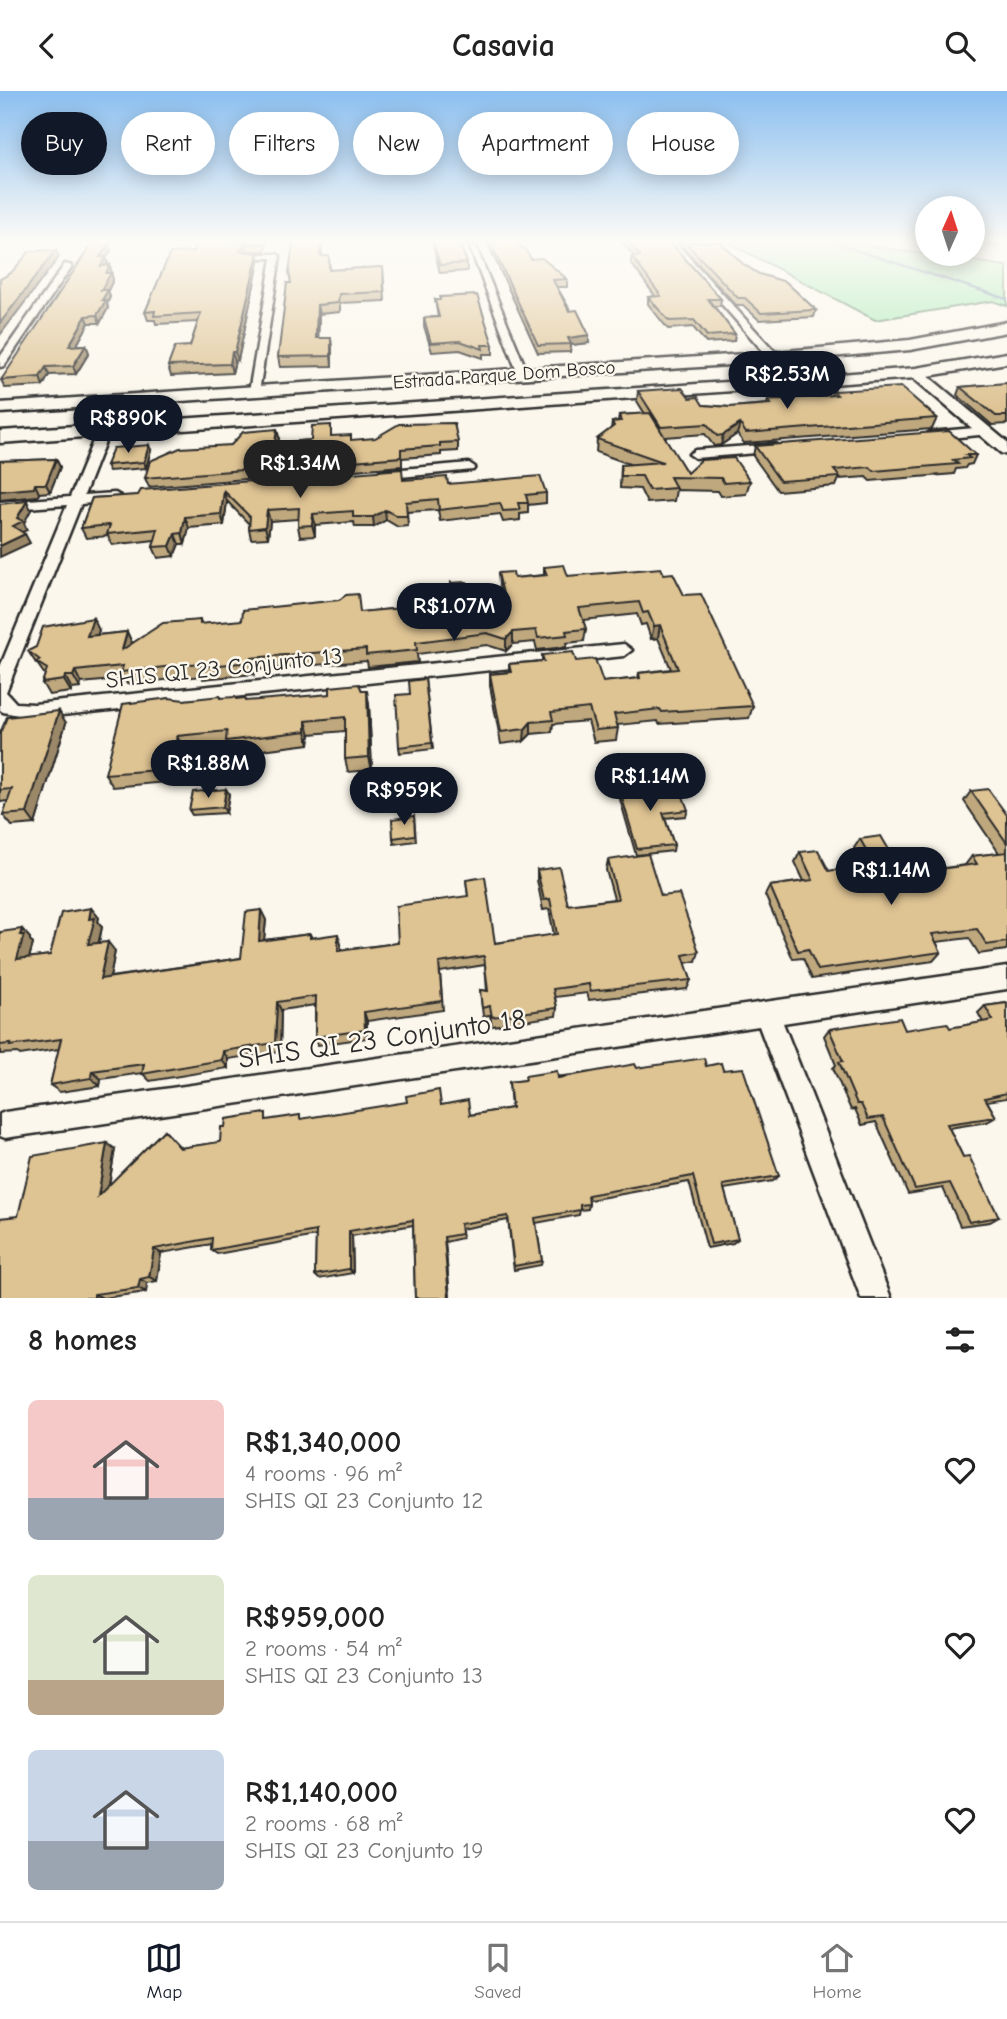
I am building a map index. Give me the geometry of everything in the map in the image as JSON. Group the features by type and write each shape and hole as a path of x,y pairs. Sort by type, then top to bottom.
{"main road":[{"name":"Estrada Parque Dom Bosco","path":"0,408 774,357 910,345 1007,329"},
{"path":"1007,329 984,336 1007,350"},
{"path":"952,338 970,341 992,352 990,356 959,367"},
{"name":"Estrada Parque Dom Bosco","path":"0,437 916,373 1007,358"},
{"path":"417,409 407,403 402,394 412,385 431,380"},
{"path":"343,414 372,408 383,401 383,390 356,384"}],"street":[{"path":"0,364 46,298"},
{"path":"254,392 269,298"},
{"path":"493,298 523,374"},
{"path":"721,298 774,357"},
{"path":"916,373 1007,450"},
{"path":"0,688 104,429"},
{"path":"916,437 985,431"},
{"path":"695,454 792,446"},
{"path":"360,477 469,467"},
{"path":"0,506 131,496"},
{"name":"SHIS QI 23 Conjunto 13","path":"0,698 5,706 14,710 34,711 624,650"},
{"name":"SHIS QI 23 Conjunto 18","path":"5,1125 1007,978"},
{"path":"767,1014 876,1298"}],"green space":[{"path":"834,298 1007,298 1007,306 993,301 875,320"}],"building":[{"path":"0,298 19,298 0,323"},
{"path":"55,298 106,300 97,315 86,316 69,346 86,345 73,366 46,367 40,377 1,380"},
{"path":"151,298 247,298 230,364 168,366 175,347 190,346 201,313 154,316 155,311 145,312"},
{"path":"285,298 339,298 338,303 317,305 316,338 331,338 331,356 278,357"},
{"path":"478,298 493,345 482,345 483,349 460,341 431,343 424,318 439,317 435,300"},
{"path":"516,298 562,298 569,311 577,310 589,335 568,338 571,344 538,345"},
{"path":"649,298 720,298 708,299 735,334 707,336 694,320 669,321"},
{"path":"745,298 803,298 816,310 761,313"},
{"path":"1007,383 1007,416 996,416 960,387"},
{"path":"901,387 937,418 746,433 740,424 717,436 707,424 661,427 638,391 682,388 690,398 698,397 703,405 730,407 771,404 768,400 837,395 833,391"},
{"path":"650,413 687,473 701,460 734,458 750,481 724,483 721,478 670,477 676,488 649,490 642,476 621,476 621,465 663,462 597,439 614,426 612,422 621,421 619,415"},
{"path":"454,423 458,442 401,449 401,457 145,478 150,461 180,448 231,445 243,432 277,429 275,443 311,440 312,426 331,425 331,436 351,435 351,440 375,438 399,424"},
{"path":"949,431 976,455 966,455 970,458 953,460 958,464 874,471 870,467 834,470 840,477 780,481 755,446"},
{"path":"149,445 144,462 106,465 113,448"},
{"path":"56,459 46,484 35,484 34,488 0,491 0,461"},
{"path":"402,469 403,480 447,477 448,484 540,476 546,493 526,495 528,503 518,503 520,510 503,511 500,503 439,510 438,499 406,502 407,516 397,516 385,510 373,517 353,517 353,511 313,514 312,525 298,526 299,508 267,510 265,527 249,529 250,517 224,491 221,514 185,517 182,533 175,534 170,546 153,547 158,529 107,534 110,525 81,528 92,498 138,495 141,490"},
{"path":"27,501 17,518 23,521 13,526 25,534 0,546 0,504"},
{"path":"564,565 568,576 661,568 664,574 673,573 684,595 701,594 753,706 662,712 660,709 614,714 618,728 596,730 589,708 551,712 553,720 531,722 525,729 501,732 490,674 511,672 509,664 544,661 542,655 573,652 576,661 595,659 603,682 640,678 639,673 678,669 660,625 654,626 648,612 643,613 639,602 579,608 586,629 566,631 567,635 538,638 536,630 513,632 506,639 487,633 416,642 417,650 366,655 366,649 251,658 250,662 199,667 199,663 121,672 123,666 75,671 73,676 65,676 64,680 42,683 47,669 36,662 40,660 28,651 36,647 43,627 93,618 87,636 127,632 122,650 163,623 200,620 200,624 242,620 243,610 339,600 346,595 358,594 360,612 423,606 421,594 453,591 451,583 467,582 471,605 505,602 498,573 513,572 514,578 547,575 544,567"},
{"path":"425,679 432,743 399,747 396,695 410,694 409,681"},
{"path":"359,684 362,691 367,691 369,757 345,759 345,717 306,721 306,731 226,741 227,731 177,736 171,769 105,774 123,704 169,698 184,700 220,696 245,698 245,701 330,694 330,687"},
{"path":"59,711 27,813 3,815 12,789 0,790 0,733 7,717"},
{"path":"646,780 651,795 681,791 688,810 663,813 674,845 637,849 618,784"},
{"path":"226,789 223,807 189,810 193,792"},
{"path":"988,789 1007,815 1007,843 971,791"},
{"path":"414,816 415,835 393,838 392,819"},
{"path":"881,836 903,874 977,864 972,856 1007,852 1007,942 987,945 977,929 932,934 941,952 818,970 808,949 798,951 770,886 813,880 800,852 818,850 829,871 874,864 860,839"},
{"path":"648,854 661,896 679,894 699,952 683,955 691,980 590,991 589,984 553,989 557,1008 492,1017 490,1006 482,1008 480,990 488,991 484,956 439,963 442,1001 364,1012 365,1030 315,1037 316,996 277,1002 275,1043 223,1051 222,1060 142,1074 144,1064 92,1071 91,1078 50,1085 61,1039 0,1045 0,932 22,929 20,935 24,935 17,959 50,955 61,913 91,908 89,919 95,918 88,944 108,942 100,979 241,958 246,912 261,910 259,941 310,934 310,938 338,934 338,951 398,943 396,906 468,896 466,880 485,877 495,943 557,934 550,899 544,900 537,870 559,867 568,905 618,899 608,860"},
{"path":"1007,1003 1007,1093 985,1098 996,1117 947,1124 963,1157 969,1156 999,1217 969,1222 950,1183 915,1189 883,1117 868,1119 861,1104 857,1104 839,1062 843,1061 829,1029 900,1018 905,1030 947,1023 950,1028 993,1020 985,1006"},
{"path":"704,1058 706,1066 721,1063 723,1070 743,1068 779,1176 723,1185 738,1239 711,1244 693,1176 588,1195 589,1204 580,1205 580,1210 535,1218 542,1261 514,1266 508,1216 460,1224 461,1234 444,1237 449,1298 415,1298 413,1220 349,1231 349,1269 315,1275 316,1231 211,1250 212,1238 154,1249 149,1277 140,1279 138,1288 94,1294 94,1298 0,1298 0,1218 18,1216 32,1156 107,1143 98,1196 164,1130 180,1148 220,1142 221,1127 225,1127 226,1119 266,1113 266,1120 300,1115 300,1119 407,1102 406,1096 439,1090 441,1105 468,1100 470,1115 512,1108 509,1082 526,1080 525,1076 557,1071 558,1078 635,1064 637,1068"}]}
